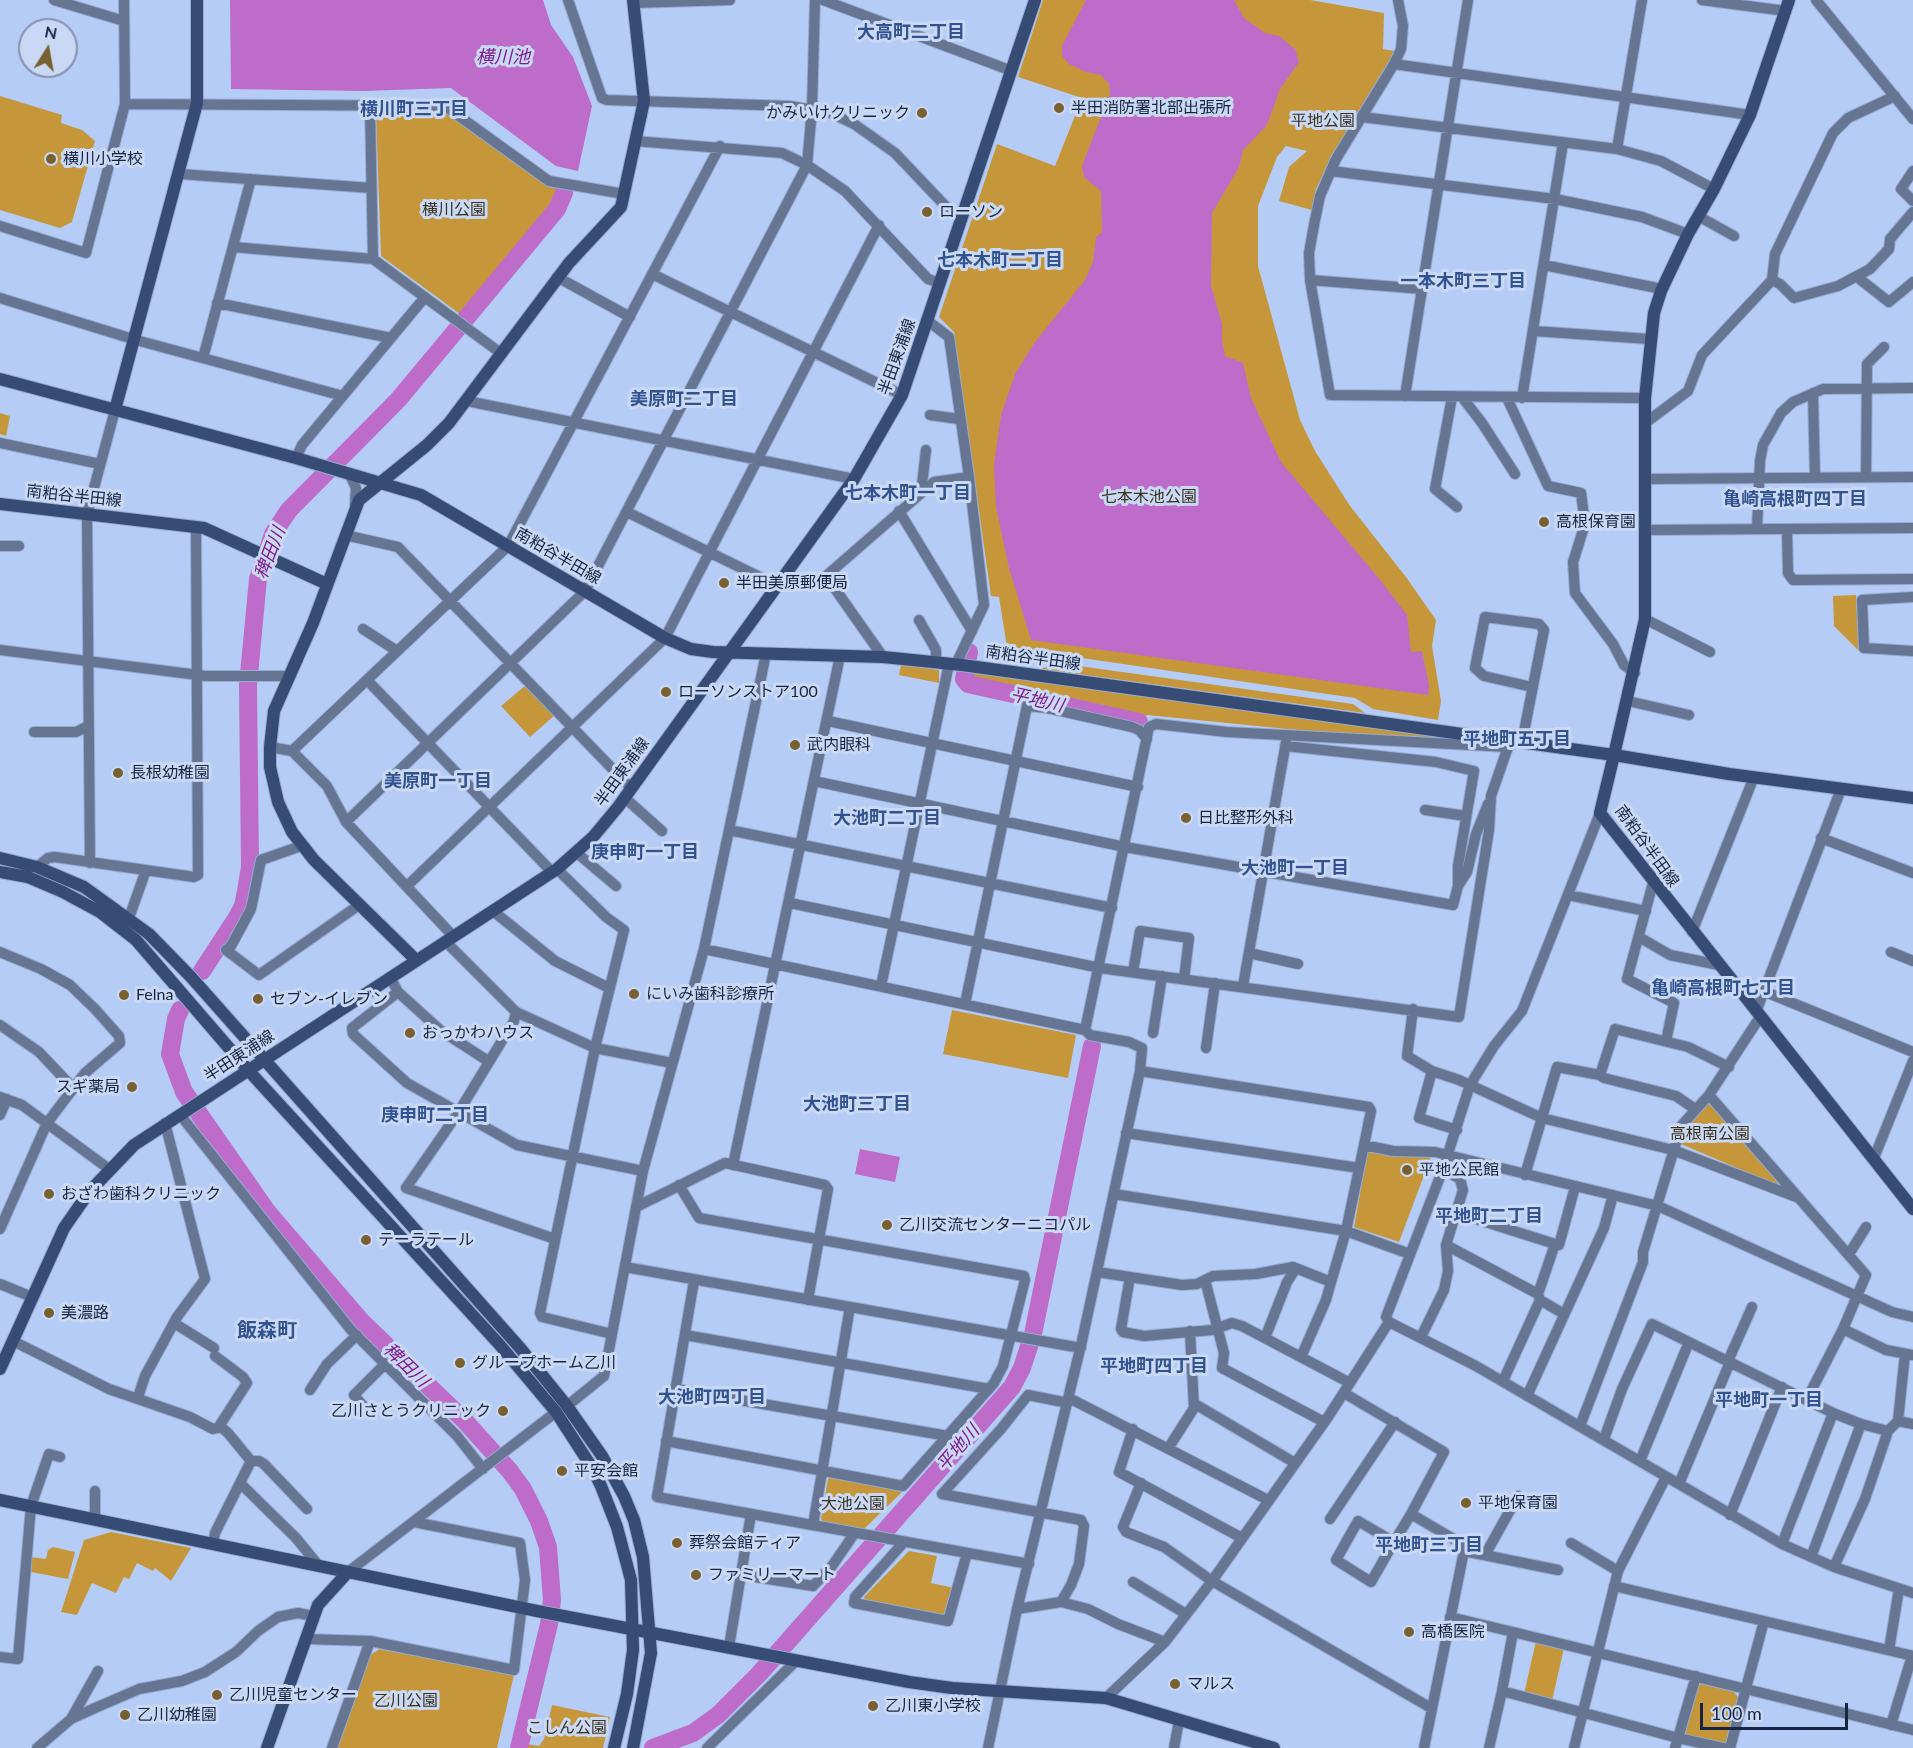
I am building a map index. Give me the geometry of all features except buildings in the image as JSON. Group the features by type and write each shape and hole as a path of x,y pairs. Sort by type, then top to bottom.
{"street":[{"path":"54,0 124,21"},
{"path":"0,226 86,253 125,104 124,0"},
{"path":"90,863 87,514 136,340 197,103 197,0"},
{"path":"568,0 603,98 812,109 831,113 874,137 895,153 952,213 962,216"},
{"path":"355,505 428,445 467,402 558,277 621,207 644,101 633,2 730,0"},
{"path":"346,822 585,591 733,313 807,165 812,109 815,0"},
{"path":"823,0 1012,70"},
{"name":"半田東浦線","path":"0,1370 8,1342 64,1228 109,1169 134,1145 165,1123 183,1118 206,1098 263,1060 555,870 577,853 628,793 854,479 902,395 1035,0"},
{"path":"1398,0 1403,26 1401,49 1331,171 1320,196 1309,253 1311,280 1330,396 1644,398"},
{"path":"1405,396 1468,0"},
{"path":"1617,149 1642,0"},
{"path":"1702,0 1788,6 1750,115 1662,289 1650,339 1644,398 1645,619 1635,673 1614,755 1754,777 1913,798"},
{"path":"1816,0 1913,119"},
{"path":"1394,64 1750,115"},
{"path":"1644,424 1688,391 1702,355 1772,280 1775,254 1827,143 1848,118 1895,96"},
{"path":"1905,109 1913,98"},
{"path":"125,104 445,106 549,181 624,194"},
{"path":"370,107 373,259"},
{"path":"1362,117 1617,149 1662,160 1714,189"},
{"path":"635,141 777,151 807,165 845,191 928,279 940,283"},
{"path":"1522,398 1563,143"},
{"path":"292,751 508,546 720,146"},
{"path":"1331,171 1555,199 1642,217 1688,234"},
{"path":"1913,171 1901,189 1913,201"},
{"path":"180,174 371,188"},
{"path":"203,358 251,179"},
{"path":"1772,280 1780,284 1794,298 1818,293 1857,277 1889,249 1890,238 1913,212"},
{"path":"1698,216 1734,236"},
{"path":"407,886 665,638 812,350 879,225"},
{"path":"233,247 373,259 502,354"},
{"path":"1544,265 1662,289"},
{"path":"652,274 902,395"},
{"path":"558,277 630,316"},
{"path":"1857,277 1889,302 1913,282"},
{"path":"1311,280 1423,289"},
{"path":"296,458 302,445 425,297"},
{"path":"0,298 136,340 343,396"},
{"path":"217,303 391,338"},
{"path":"881,986 932,742 959,665 984,604 950,337 928,321"},
{"path":"1534,331 1650,339"},
{"path":"1866,477 1868,364 1884,347"},
{"name":"南粕谷半田線","path":"0,379 296,458 421,495 665,638 690,649 766,654 883,657 936,662 1280,707 1515,744 1614,755 1600,813 1653,883 1913,1209"},
{"path":"1757,529 1758,477 1763,445 1781,413 1793,402 1823,389 1913,388"},
{"path":"1813,393 1815,478"},
{"path":"1457,397 1482,423 1515,474"},
{"path":"1457,397 1435,489 1457,507"},
{"path":"1507,398 1548,486 1581,493 1584,524 1573,562 1575,593 1613,644 1624,665 1635,673"},
{"path":"467,402 854,479"},
{"path":"930,415 959,419"},
{"path":"0,443 100,464"},
{"path":"921,493 926,450"},
{"path":"344,472 356,488 355,505 313,623 274,711 270,766 278,802 301,846 416,960"},
{"path":"883,657 826,576 934,482 969,477"},
{"path":"1644,479 1913,477"},
{"name":"南粕谷半田線","path":"0,504 196,527 327,584"},
{"path":"899,511 972,631"},
{"path":"627,512 778,586"},
{"path":"36,867 48,858 194,877 198,874 196,527"},
{"path":"1644,530 1913,528"},
{"path":"1787,529 1788,573 1793,580 1913,579"},
{"path":"345,535 398,546 571,727 662,831"},
{"path":"0,546 19,546"},
{"path":"1913,597 1862,600 1864,648 1913,651"},
{"path":"1458,886 1467,872 1476,834 1515,744 1532,687 1544,630 1539,624 1485,617 1475,668 1484,676 1532,687"},
{"path":"1645,619 1710,652"},
{"path":"919,620 936,650 936,662"},
{"path":"363,629 397,651"},
{"path":"0,650 196,674 240,677 288,676"},
{"path":"267,1748 318,1605 348,1572 604,1376 643,1171 704,949 766,654"},
{"path":"733,1165 790,903 840,656"},
{"path":"367,680 489,806 606,917 624,930 595,1048 540,1313 542,1317 612,1334"},
{"path":"1628,701 1689,715"},
{"path":"965,1004 1027,706 1132,727 1139,730 1147,739"},
{"path":"828,721 1138,787"},
{"path":"34,732 76,732 88,726"},
{"path":"814,781 1125,847 1453,905 1458,886 1458,866 1474,771 1436,762 1286,741 1153,726 1147,739 1138,787 1125,847 1112,908 1100,968 1085,1030"},
{"path":"1286,741 1515,744"},
{"path":"1243,986 1286,741"},
{"path":"270,747 292,751 327,786 346,822 407,886 449,939 516,1012 595,1048 672,1064"},
{"path":"1692,932 1754,777"},
{"path":"1580,1426 1643,1262 1643,1252 1681,1126 1709,1095 1729,1068 1758,1014 1763,991 1841,789"},
{"path":"790,903 1100,968 1413,1008 1459,1017 1489,830 1491,796"},
{"path":"1425,810 1466,816"},
{"path":"1600,813 1522,1011 1494,1046 1470,1085 1448,1156 1386,1317 1389,1322 1503,1381 1782,1544 1834,1567 1913,1593"},
{"path":"729,830 1112,908"},
{"path":"1821,838 1913,873"},
{"path":"301,846 261,860 251,909 231,946 226,950 259,975 359,905"},
{"path":"577,853 616,886"},
{"path":"0,858 36,867 84,887 129,918 191,977 521,1349 561,1409 591,1466 617,1527 631,1580 634,1629 627,1694 614,1748"},
{"path":"129,918 146,870"},
{"path":"0,872 28,877 63,892 100,912 136,940 248,1070 602,1456 634,1520 647,1578 651,1653 634,1745"},
{"path":"1653,883 1627,979 1674,1003 1666,1041"},
{"path":"1568,895 1646,911"},
{"path":"493,911 555,960 609,988"},
{"path":"1133,972 1140,931 1190,938 1184,979"},
{"path":"1639,937 1670,955 1719,965"},
{"path":"704,949 1085,1030 1090,1035 1129,1042 1142,1048 1140,1071 1081,1348 1017,1610 988,1748"},
{"path":"0,952 41,969 70,985 118,1036 120,1043 73,1088 47,1122 0,1229"},
{"path":"1891,952 1913,961"},
{"path":"1249,953 1298,964"},
{"path":"1153,1033 1162,976"},
{"path":"390,977 398,992 440,1030 488,1061"},
{"path":"1206,1048 1215,983"},
{"path":"1763,991 1913,1052"},
{"path":"398,992 352,1028 353,1034 407,1083 517,1145 643,1171"},
{"path":"1413,1008 1407,1056 1432,1071 1470,1085 1542,1118 1673,1150 1799,1198"},
{"path":"516,1012 514,1021 458,1113 406,1188 555,1239"},
{"path":"0,1025 39,1052 73,1088"},
{"path":"1600,1075 1615,1029 1688,1047 1729,1068"},
{"path":"1874,1158 1913,1061"},
{"path":"1525,1175 1557,1066 1676,1096 1695,1109"},
{"path":"1140,1071 1369,1107 1371,1111 1346,1231 1326,1300 1301,1357"},
{"path":"1432,1071 1419,1118 1457,1130"},
{"path":"1709,1095 1866,1275 1843,1329 1807,1399"},
{"path":"0,1115 3,1098 22,1105 109,1169"},
{"path":"183,1118 357,1335 485,1467"},
{"path":"138,1397 145,1376 174,1323 206,1279 165,1123"},
{"path":"1126,1133 1359,1168"},
{"path":"1364,1145 1393,1150 1435,1152 1658,1206 1892,1312 1912,1313"},
{"path":"636,1206 725,1163 825,1185 828,1189 808,1300"},
{"path":"1420,1337 1444,1290 1448,1271 1446,1245 1462,1194 1460,1179 1443,1169"},
{"path":"666,1442 823,1469 903,1486 989,1389 1002,1366 1014,1336 1025,1280 1024,1276 699,1218 680,1185"},
{"path":"1457,1213 1559,1245 1575,1187"},
{"path":"1114,1194 1346,1231 1410,1254"},
{"path":"1527,1396 1604,1228 1613,1195"},
{"path":"1849,1254 1866,1227"},
{"path":"1503,1381 1539,1297 1555,1244"},
{"path":"1446,1245 1539,1297 1564,1314"},
{"path":"625,1267 1081,1348"},
{"path":"1097,1272 1182,1285 1197,1284 1213,1276 1256,1274 1296,1268 1331,1282"},
{"path":"1265,1338 1287,1282 1296,1268"},
{"path":"1130,1277 1121,1329 1124,1332 1144,1336 1216,1328 1232,1323 1301,1357 1395,1422 1444,1452 1411,1514 1371,1582 1336,1560 1358,1521 1394,1542"},
{"path":"1205,1280 1224,1353 1221,1368 1324,1422"},
{"path":"694,1281 657,1497 1029,1564"},
{"path":"0,1284 32,1297"},
{"path":"813,1526 850,1307"},
{"path":"1678,1485 1752,1307"},
{"path":"1106,1698 1164,1642 1212,1581 1324,1422 1389,1322"},
{"path":"174,1323 215,1352 247,1383 218,1428"},
{"path":"1604,1439 1622,1389 1652,1324 1833,1413 1888,1431"},
{"path":"1834,1567 1864,1499 1888,1431 1898,1421 1909,1355 1886,1350 1843,1329"},
{"path":"1169,1447 1193,1411 1195,1404 1190,1331"},
{"path":"310,1390 327,1364 357,1335"},
{"path":"685,1335 989,1389"},
{"path":"8,1342 109,1389 138,1397 213,1429 218,1428 228,1433 242,1447 251,1461"},
{"path":"1640,1461 1689,1342"},
{"path":"369,1413 354,1395 385,1364"},
{"path":"1730,1515 1782,1387"},
{"path":"676,1389 948,1436"},
{"path":"1061,1602 1079,1564 1084,1526 1081,1520 942,1494 1001,1429 1028,1395 1069,1400 1169,1447 1268,1500"},
{"path":"1195,1404 1295,1463"},
{"path":"1782,1544 1833,1413"},
{"path":"1898,1421 1913,1424"},
{"path":"1330,1519 1395,1422"},
{"path":"1811,1557 1861,1424"},
{"path":"1133,1430 1119,1472 1242,1538"},
{"path":"0,1657 18,1659 31,1506 49,1454 60,1457"},
{"path":"213,1544 215,1533 251,1461"},
{"path":"251,1461 264,1464 307,1509"},
{"path":"1574,1748 1618,1571 1666,1477"},
{"path":"1141,1483 1124,1530 1164,1547 1212,1581 1431,1708"},
{"path":"241,1484 296,1538 319,1566"},
{"path":"95,1491 95,1519"},
{"path":"1485,1555 1518,1496"},
{"path":"0,1500 537,1611 909,1682 1106,1698 1274,1748"},
{"path":"729,1647 751,1514"},
{"path":"1411,1514 1461,1545 1464,1551 1424,1748"},
{"path":"305,1639 369,1641 514,1670 523,1608 524,1562 520,1543 414,1522"},
{"path":"742,1575 813,1586 832,1566 854,1534"},
{"path":"898,1541 855,1597 854,1603 948,1621 967,1553"},
{"path":"1571,1543 1618,1571"},
{"path":"1464,1551 1558,1570"},
{"path":"1133,1582 1186,1614"},
{"path":"1614,1586 1912,1656 1891,1725"},
{"path":"1889,1650 1899,1589"},
{"path":"1017,1610 1061,1602 1088,1609 1164,1642"},
{"path":"37,1748 71,1719 139,1689 182,1681 205,1672 236,1652 258,1631 278,1617 298,1613 313,1616"},
{"path":"1450,1617 1913,1730"},
{"path":"1730,1748 1764,1621"},
{"path":"1489,1748 1513,1632"},
{"path":"332,1748 369,1641"},
{"path":"706,1748 790,1660"},
{"path":"71,1719 98,1671"},
{"path":"1677,1743 1696,1676"},
{"path":"1502,1691 1583,1712 1677,1743 1723,1748"},
{"path":"1174,1748 1179,1721"}],"green space":[{"name":"七本木池公園","path":"1043,0 1310,0 1384,13 1383,49 1394,51 1392,59 1327,166 1316,189 1312,210 1279,201 1289,167 1307,151 1286,146 1277,157 1258,206 1258,266 1300,420 1315,451 1350,506 1406,577 1436,620 1432,646 1441,701 1438,720 1373,709 1355,698 1007,647 999,597 991,596 954,332 939,317 997,144 1055,166 1082,98 1018,77"},
{"path":"0,96 62,115 61,123 82,130 95,141 72,222 60,228 0,210"},
{"name":"横川公園","path":"380,110 447,112 562,188 542,223 464,317 381,256 376,115"},
{"path":"0,413 10,416 6,436 0,434"},
{"path":"1856,595 1859,651 1834,626 1833,596"},
{"path":"1057,663 1353,704 1365,713 1041,669"},
{"path":"901,665 939,670 939,683 899,675"},
{"path":"969,671 1474,741 1297,730 1147,715 1139,720 971,681"},
{"path":"526,685 555,715 530,737 501,706"},
{"path":"952,1010 1076,1035 1068,1078 943,1054"},
{"name":"高根南公園","path":"1712,1102 1782,1181 1779,1186 1681,1144 1686,1126 1707,1103"},
{"path":"1368,1149 1432,1154 1399,1242 1354,1227"},
{"name":"大池公園","path":"832,1477 902,1492 863,1530 823,1522 821,1519 828,1479"},
{"path":"111,1532 191,1548 171,1581 155,1568 153,1571 137,1563 129,1579 124,1577 116,1593 92,1583 77,1615 61,1612 84,1540"},
{"path":"53,1547 75,1552 68,1579 31,1572 31,1557 46,1559 48,1550"},
{"path":"909,1551 937,1556 931,1583 954,1588 944,1616 865,1600 864,1597"},
{"path":"1536,1641 1564,1648 1552,1701 1524,1694"},
{"name":"乙川公園","path":"380,1649 514,1675 497,1748 337,1748 370,1655"},
{"path":"1701,1684 1733,1691 1738,1697 1725,1745 1687,1735 1684,1731 1697,1686"},
{"name":"こしん公園","path":"552,1705 610,1717 603,1748 525,1748 526,1744 539,1746 544,1739"}],"water":[{"name":"横川池","path":"230,0 543,0 551,25 573,57 592,106 578,171 556,166 451,88 363,91 231,89"},
{"name":"七本木池公園","path":"1086,0 1234,0 1244,18 1265,33 1279,36 1295,49 1299,62 1280,89 1267,125 1243,150 1239,167 1212,213 1211,286 1222,324 1225,356 1243,363 1251,398 1281,462 1407,615 1411,652 1422,651 1429,685 1428,695 1031,640 1009,568 996,507 994,465 1001,415 1015,374 1035,342 1085,280 1093,262 1096,237 1102,232 1101,191 1084,177 1082,166 1110,94 1109,84 1101,75 1086,72 1069,64 1062,56 1062,46"},
{"path":"860,1149 900,1157 895,1182 855,1174"}],"waterway":[{"name":"稗田川","path":"202,971 243,906 250,867 248,685 258,579 273,534 289,510 398,400 557,209 564,193"},
{"name":"平地川","path":"969,652 964,679 968,684 1139,722"},
{"name":"稗田川","path":"180,1010 176,1019 170,1054 184,1092 266,1210 362,1322 464,1420 509,1470 523,1489 539,1521 548,1547 552,1600 549,1624 519,1748"},
{"name":"平地川","path":"653,1748 693,1733 718,1715 759,1674 1012,1387 1022,1368 1033,1334 1092,1046"}],"place":[{"name":"半田消防署北部出張所","path":"1059,108"},
{"name":"かみいけクリニック","path":"922,113"},
{"name":"横川小学校","path":"51,159"},
{"name":"ローソン","path":"927,212"},
{"name":"高根保育園","path":"1544,522"},
{"name":"半田美原郵便局","path":"724,583"},
{"name":"ローソンストア100","path":"666,692"},
{"name":"武内眼科","path":"795,745"},
{"name":"長根幼稚園","path":"118,773"},
{"name":"日比整形外科","path":"1186,818"},
{"name":"にいみ歯科診療所","path":"634,994"},
{"name":"Felna","path":"124,995"},
{"name":"セブン-イレブン","path":"258,999"},
{"name":"おっかわハウス","path":"410,1033"},
{"name":"スギ薬局","path":"132,1087"},
{"name":"平地公民館","path":"1407,1170"},
{"name":"おざわ歯科クリニック","path":"49,1194"},
{"name":"乙川交流センターニコパル","path":"887,1225"},
{"name":"テーラテール","path":"366,1240"},
{"name":"美濃路","path":"49,1313"},
{"name":"グループホーム乙川","path":"460,1363"},
{"name":"乙川さとうクリニック","path":"503,1411"},
{"name":"平安会館","path":"562,1471"},
{"name":"平地保育園","path":"1466,1503"},
{"name":"葬祭会館ティア","path":"677,1543"},
{"name":"ファミリーマート","path":"696,1575"},
{"name":"高橋医院","path":"1409,1632"},
{"name":"マルス","path":"1175,1684"},
{"name":"乙川児童センター","path":"217,1695"},
{"name":"乙川東小学校","path":"873,1706"},
{"name":"乙川幼稚園","path":"125,1715"}],"district":[{"name":"大高町二丁目","path":"911,32"},
{"name":"横川町三丁目","path":"414,109"},
{"name":"七本木町二丁目","path":"1000,260"},
{"name":"一本木町三丁目","path":"1463,281"},
{"name":"美原町二丁目","path":"684,399"},
{"name":"七本木町一丁目","path":"908,493"},
{"name":"亀崎高根町四丁目","path":"1795,499"},
{"name":"平地町五丁目","path":"1517,739"},
{"name":"美原町一丁目","path":"438,781"},
{"name":"大池町二丁目","path":"887,818"},
{"name":"庚申町一丁目","path":"645,852"},
{"name":"大池町一丁目","path":"1295,868"},
{"name":"亀崎高根町七丁目","path":"1723,988"},
{"name":"大池町三丁目","path":"857,1104"},
{"name":"庚申町二丁目","path":"435,1115"},
{"name":"平地町二丁目","path":"1489,1216"},
{"name":"飯森町","path":"267,1331"},
{"name":"平地町四丁目","path":"1154,1366"},
{"name":"大池町四丁目","path":"712,1397"},
{"name":"平地町一丁目","path":"1769,1400"},
{"name":"平地町三丁目","path":"1429,1545"}],"park label":[{"name":"平地公園","path":"1323,121"}]}
